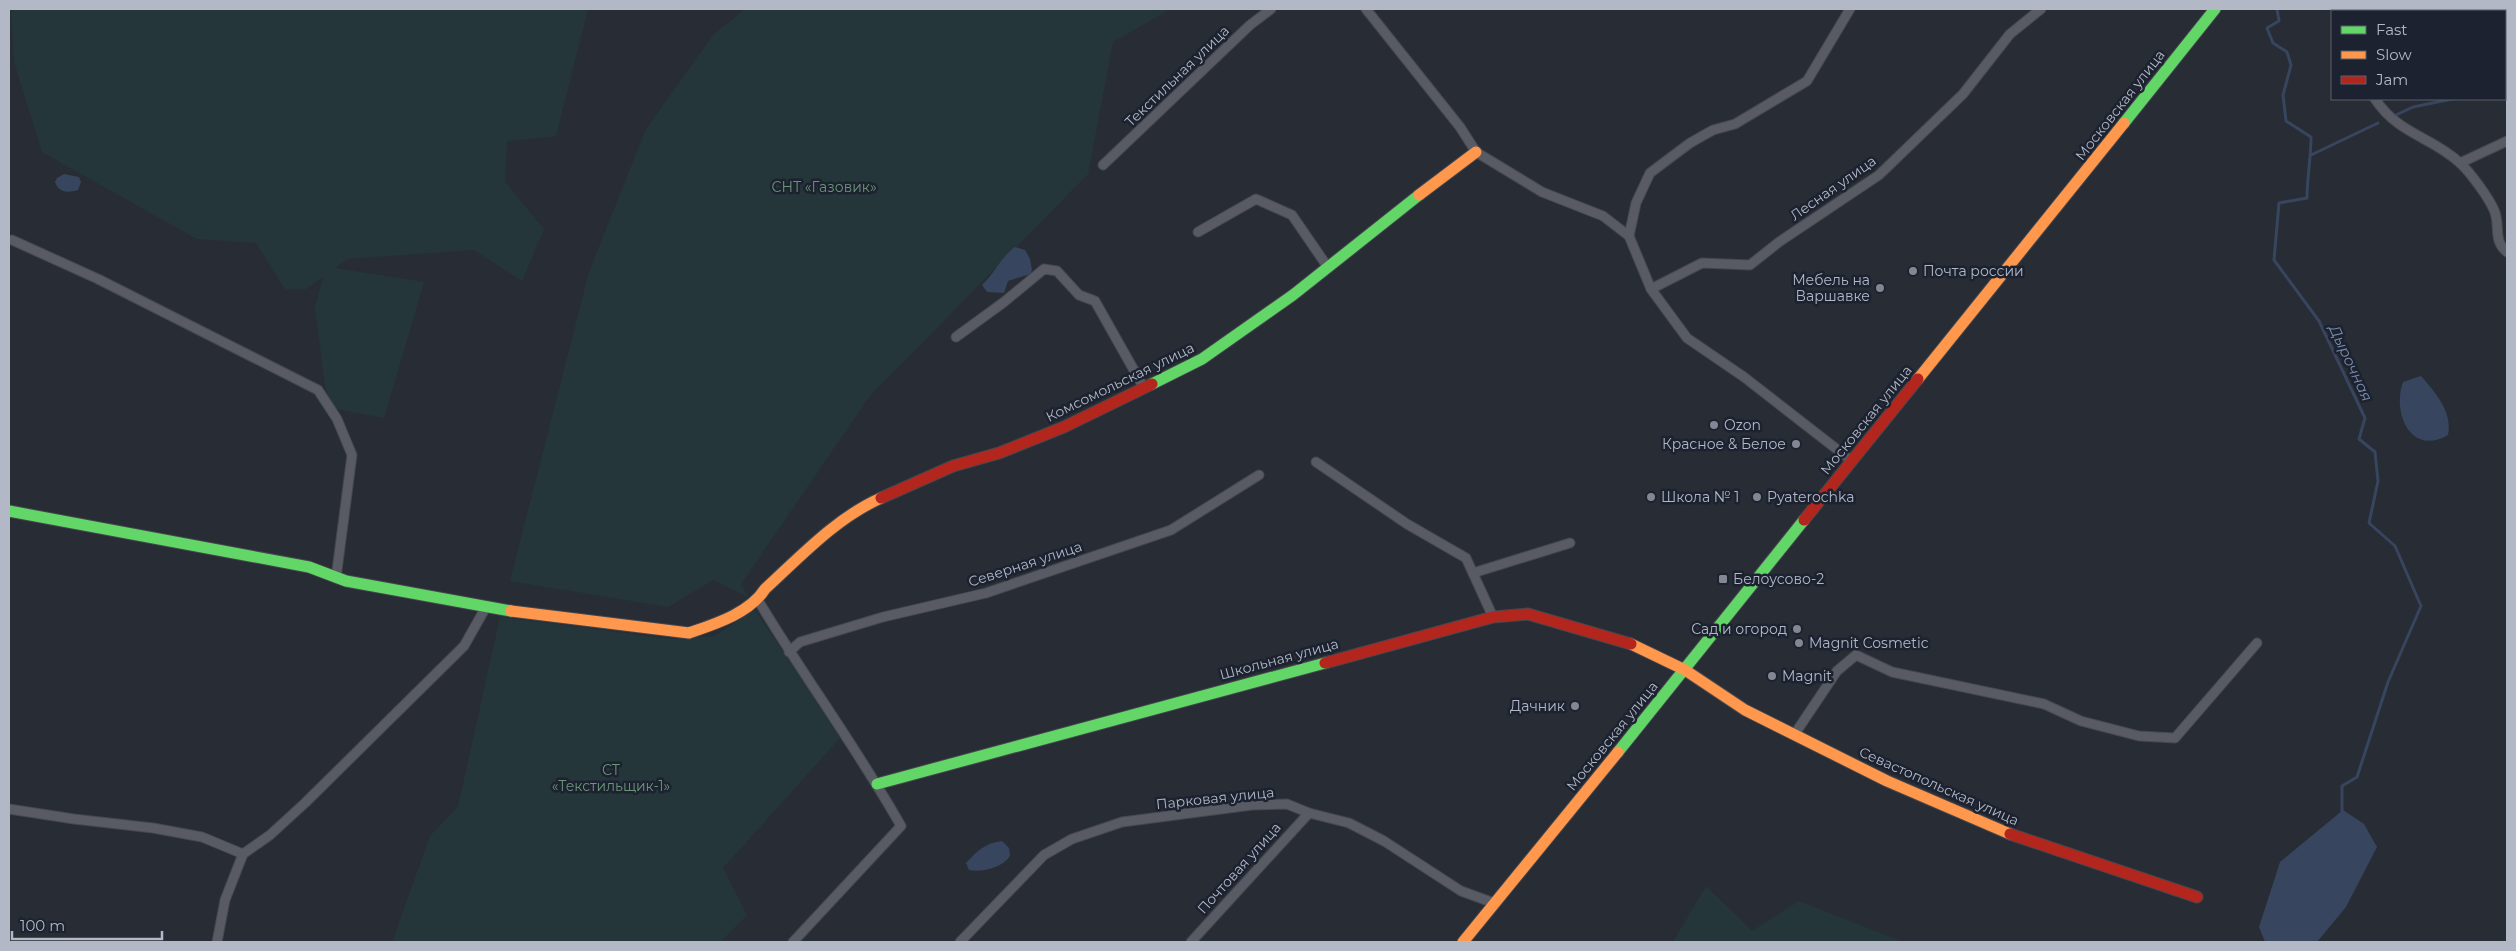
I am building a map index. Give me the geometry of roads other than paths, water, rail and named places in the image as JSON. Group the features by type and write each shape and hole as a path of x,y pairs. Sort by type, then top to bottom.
{"main road":[{"name":"Московская улица","path":"1463,942 1685,670 1755,580 2215,9"},
{"name":"Комсомольская улица","path":"758,600 765,589 826,534 859,508 953,466 999,453 1064,427 1202,359 1293,295 1327,266 1476,152"},
{"path":"9,511 309,567 336,578 486,607 582,621 689,633 716,624 758,600"},
{"name":"Школьная улица","path":"877,784 1493,617 1528,614 1630,644 1685,670"},
{"name":"Севастопольская улица","path":"1685,670 1745,710 1887,781 2022,839 2197,897"}],"street":[{"name":"Текстильная улица","path":"1103,165 1250,25 1271,9"},
{"path":"1366,9 1460,128 1476,152 1542,192 1603,216 1629,236 1651,289 1687,338 1744,377 1852,461"},
{"path":"1629,236 1636,203 1650,173 1690,143 1713,130 1735,124 1807,82 1850,9"},
{"name":"Лесная улица","path":"1651,289 1702,262 1750,265 1779,242 1879,175 1963,94 2010,34 2041,9"},
{"path":"2376,100 2391,120 2460,163 2494,208 2497,218 2497,237 2505,249"},
{"path":"2460,163 2507,141"},
{"path":"1198,232 1256,199 1292,215 1327,266"},
{"path":"12,240 98,279 318,390 337,419 352,455 336,578"},
{"path":"956,336 1004,302 1044,269 1057,271 1079,295 1095,301 1144,388"},
{"path":"1316,462 1407,524 1466,558 1493,617"},
{"name":"Северная улица","path":"789,652 800,642 883,617 986,593 1171,530 1259,474"},
{"path":"1473,573 1570,543"},
{"path":"758,600 789,652 877,784 901,826 793,942"},
{"path":"217,942 225,900 243,854 270,835 305,803 464,646 486,607"},
{"path":"1794,735 1837,671 1856,655 1892,672 2026,699 2044,704 2081,720 2139,736 2175,738 2257,643"},
{"name":"Парковая улица","path":"960,942 1044,855 1072,839 1122,822 1252,805 1287,804 1309,813 1349,823 1384,841 1461,891 1494,903"},
{"path":"9,809 74,820 153,828 202,837 243,854"},
{"name":"Почтовая улица","path":"1191,942 1309,813"}],"water":[{"path":"64,174 79,177 81,182 78,190 67,192 57,186 55,182 57,178"},
{"path":"1015,247 1025,250 1030,259 1032,270 1030,274 1008,281 1004,293 987,292 982,285 1006,255"},
{"path":"2421,376 2442,403 2448,418 2448,435 2435,440 2423,440 2414,436 2402,418 2400,394 2403,382"},
{"path":"2343,810 2364,824 2377,847 2346,907 2317,942 2265,942 2259,927 2280,862"},
{"path":"1002,841 1009,848 1010,856 1007,860 992,868 980,871 969,870 966,863 978,851 986,846"}],"waterway":[{"name":"Дырочная","path":"2277,9 2279,21 2267,28 2273,43 2287,52 2291,65 2283,95 2286,121 2311,137 2307,198 2279,203 2274,260 2319,321 2365,418 2359,439 2375,452 2378,481 2369,523 2395,546 2421,606 2388,682 2357,777 2342,786 2342,814"},
{"path":"2396,115 2413,107 2447,100"},
{"path":"2311,155 2378,123"}],"place":[{"name":"Почта россии","path":"1913,271"},
{"name":"Мебель на Варшавке","path":"1880,288"},
{"name":"Ozon","path":"1714,425"},
{"name":"Красное & Белое","path":"1796,444"},
{"name":"Школа № 1","path":"1651,497"},
{"name":"Pyaterochka","path":"1757,497"},
{"name":"Белоусово-2","path":"1723,579"},
{"name":"Сад и огород","path":"1797,629"},
{"name":"Magnit Cosmetic","path":"1799,643"},
{"name":"Magnit","path":"1772,676"},
{"name":"Дачник","path":"1575,706"}],"park label":[{"name":"СНТ «Газовик»","path":"824,187"},
{"name":"СТ «Текстильщик-1»","path":"611,778"}]}
